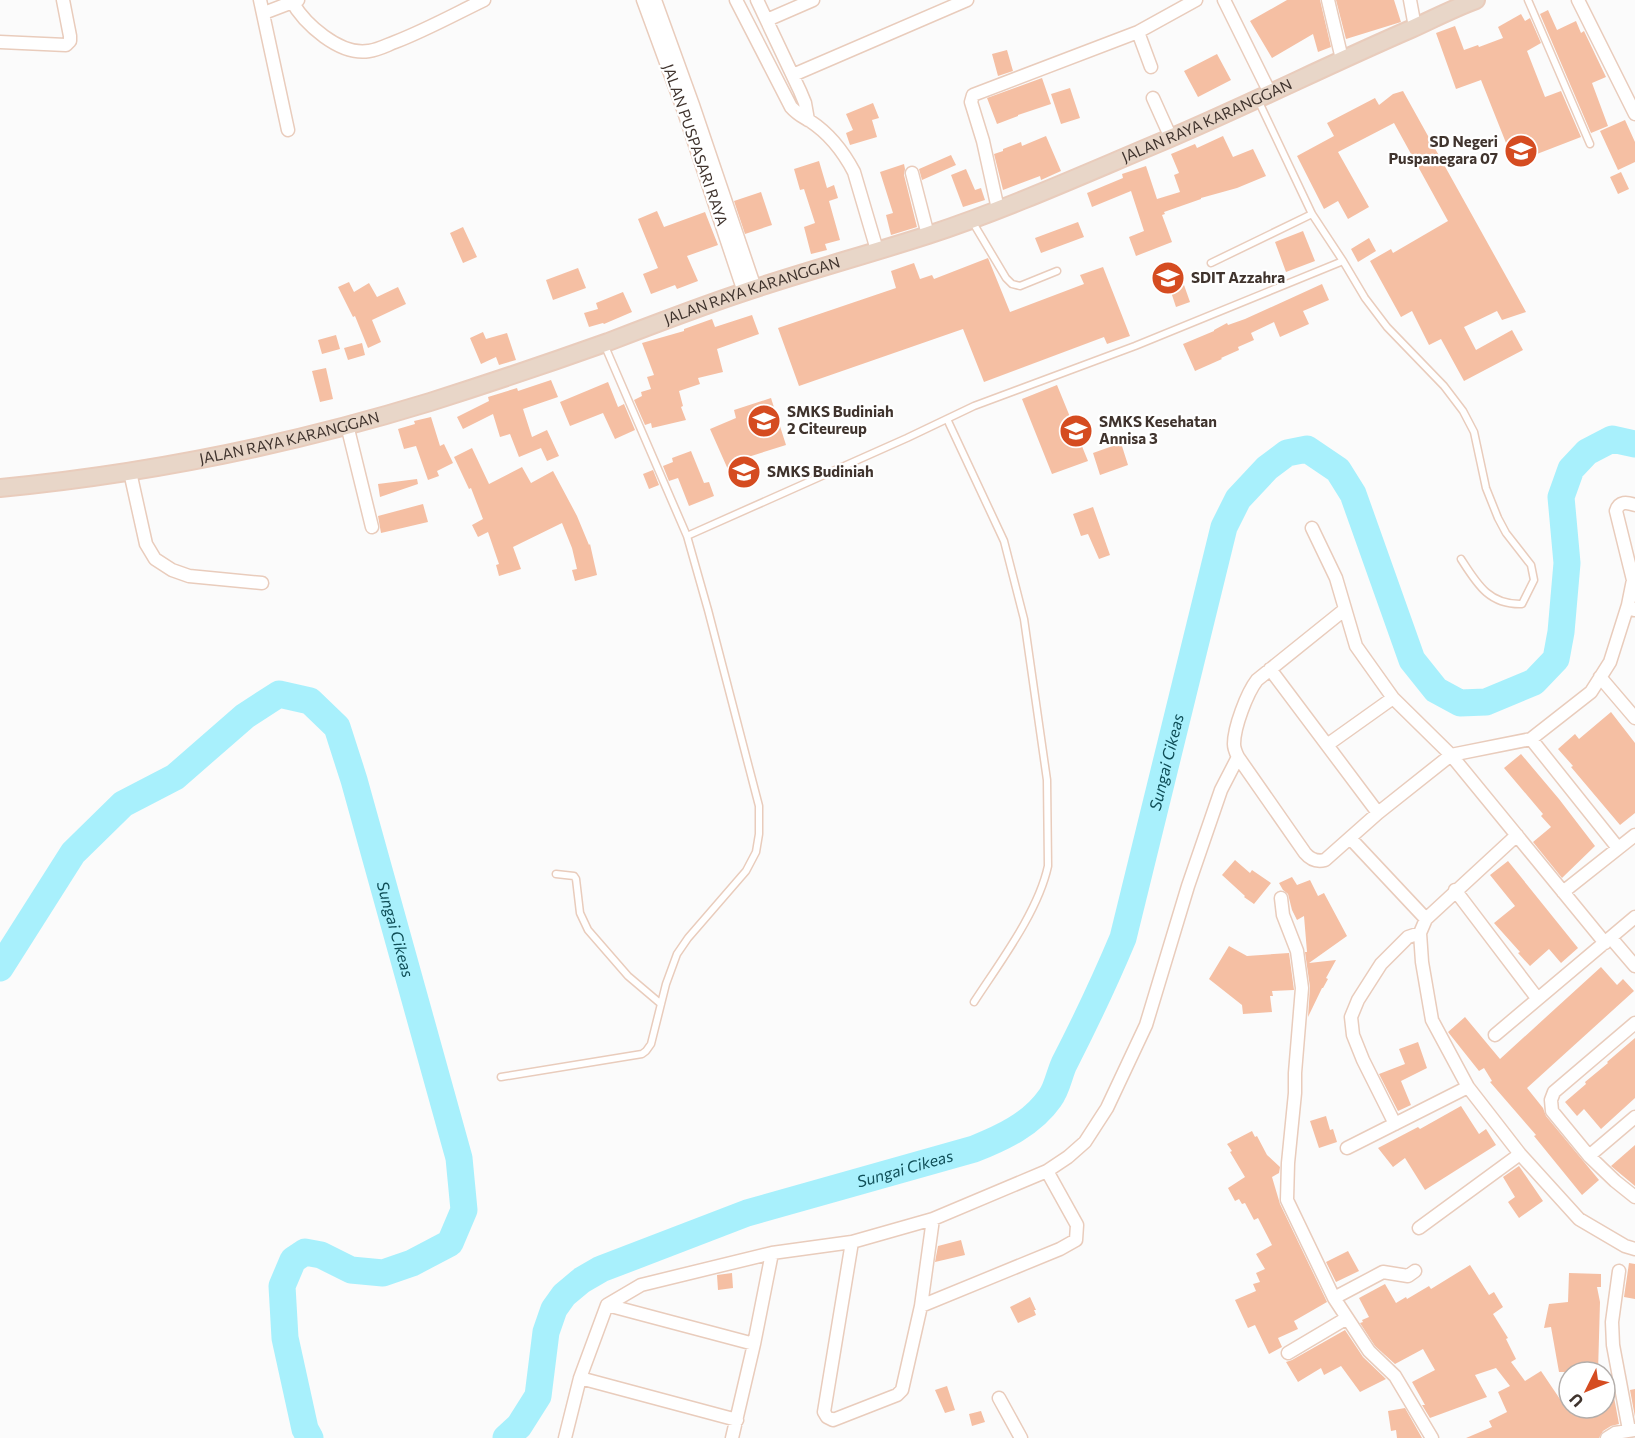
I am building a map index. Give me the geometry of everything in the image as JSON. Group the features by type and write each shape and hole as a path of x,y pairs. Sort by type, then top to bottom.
{"street":[{"path":"0,42 66,45 70,41 70,36 63,0"},
{"path":"260,0 288,130"},
{"path":"264,13 294,1 299,14 327,38 357,52 370,51 412,35 484,0"},
{"name":"JALAN PUSPASARI RAYA","path":"643,0 749,290"},
{"name":"JALAN PUSPASARI RAYA","path":"655,0 693,105 749,290"},
{"path":"736,0 786,99 796,114 808,120 832,139 848,161 854,172 877,250"},
{"path":"757,0 805,103 808,120"},
{"path":"767,20 813,0"},
{"path":"793,75 938,6 966,0"},
{"path":"998,209 983,141 971,102 973,95 1138,32 1196,0"},
{"path":"1224,0 1264,96"},
{"path":"1328,0 1342,59"},
{"path":"1410,0 1415,27"},
{"name":"JALAN RAYA KARANGGAN","path":"0,488 130,472 248,450 347,425 459,392 604,343 749,290 928,235 998,209 1171,138 1476,0"},
{"path":"1578,0 1635,114"},
{"path":"1138,32 1151,67"},
{"path":"1153,98 1171,138"},
{"path":"912,173 928,235"},
{"path":"347,425 372,527"},
{"path":"130,472 146,544 155,559 172,570 189,576 262,583"},
{"path":"1344,610 1257,680 1248,694 1234,743 1238,757 1305,853 1310,858 1320,861 1325,860 1378,813 1451,755 1532,739 1591,692 1610,662 1632,608 1634,581 1616,511 1623,503 1635,505"},
{"path":"1312,528 1336,578 1356,646 1393,698 1451,755 1563,892 1608,941 1635,966"},
{"path":"1270,669 1378,813"},
{"path":"1600,677 1635,718"},
{"path":"1327,745 1393,698"},
{"path":"1532,739 1618,848"},
{"path":"565,1438 580,1378 608,1305 641,1285 772,1253 852,1242 933,1219 1047,1171 1085,1142 1097,1126 1146,1025 1188,886 1221,790 1238,757"},
{"path":"1517,835 1426,919 1420,933 1422,962 1432,1020 1468,1087 1521,1154 1579,1219 1625,1246 1635,1249"},
{"path":"1563,892 1635,835"},
{"path":"1350,838 1426,919"},
{"path":"1455,890 1537,998"},
{"path":"1281,898 1283,915 1297,951 1302,988 1287,1200 1334,1298 1369,1351 1395,1376 1432,1438"},
{"path":"1495,1035 1635,917"},
{"path":"1395,1124 1353,1035 1351,1017 1358,1000 1381,964 1408,937 1420,933"},
{"path":"1635,1023 1554,1092 1551,1100 1552,1111 1589,1156 1615,1182 1635,1197"},
{"path":"1347,1148 1468,1087"},
{"path":"1589,1156 1635,1117"},
{"path":"1419,1228 1521,1154"},
{"path":"921,1306 1060,1249 1076,1240 1077,1225 1047,1171"},
{"path":"852,1242 824,1413 827,1418 833,1420 897,1395 902,1390 921,1306 933,1219"},
{"path":"732,1438 772,1253"},
{"path":"1334,1298 1383,1272 1408,1276 1415,1271"},
{"path":"1607,1438 1615,1433 1632,1430 1613,1345 1612,1322 1619,1271"},
{"path":"608,1305 754,1344"},
{"path":"1288,1353 1347,1318"},
{"path":"580,1378 737,1420"},
{"path":"999,1398 1021,1438"}],"lane":[{"path":"1528,0 1590,144"},
{"path":"1264,96 1312,214 1365,298 1387,327 1444,386 1463,411 1474,432 1486,488 1498,518 1506,533 1531,565 1534,579 1522,604 1502,602 1485,592 1475,581 1461,558"},
{"path":"1211,262 1312,214"},
{"path":"971,219 1006,278 1012,284 1020,286 1057,271"},
{"path":"687,536 974,406 1136,346 1343,261"},
{"path":"501,1077 642,1054 646,1051 651,1044 666,984 677,954 687,938 746,871 756,852 759,834 759,806 687,536 604,343"},
{"path":"947,419 1004,541 1024,619 1047,780 1048,866 1046,878 1024,924 974,1002"},
{"path":"556,874 574,876 580,913 588,930 628,976 661,1004"}],"building":[{"path":"1287,0 1320,0 1331,47 1318,52 1313,34 1272,58 1250,21"},
{"path":"1336,0 1394,0 1401,22 1346,39"},
{"path":"1548,10 1557,30 1576,21 1581,33 1584,31 1606,77 1592,83 1608,126 1591,133 1540,14"},
{"path":"1521,14 1525,21 1530,18 1541,43 1527,51 1545,97 1561,91 1581,137 1514,163 1481,80 1456,89 1436,33 1455,26 1464,50 1478,45 1479,47 1503,38 1498,27"},
{"path":"1007,50 1013,71 998,76 992,54"},
{"path":"1217,54 1231,80 1198,97 1184,71"},
{"path":"1042,78 1051,104 997,124 987,98"},
{"path":"1070,88 1080,118 1061,124 1051,94"},
{"path":"1403,91 1526,312 1502,320 1497,311 1464,327 1476,350 1512,330 1523,350 1464,381 1441,339 1429,345 1412,311 1401,317 1370,261 1391,249 1393,253 1448,221 1394,123 1338,152 1369,207 1348,219 1338,201 1324,209 1297,156 1334,136 1327,123 1375,98 1379,105 1393,94"},
{"path":"873,103 879,118 872,120 877,137 850,145 846,133 853,130 846,114"},
{"path":"1625,120 1635,142 1635,162 1618,170 1600,131"},
{"path":"1046,136 1061,171 1041,180 1040,176 1003,190 994,154 1021,142 1022,146"},
{"path":"1223,136 1233,157 1253,149 1266,176 1164,212 1165,214 1162,215 1172,242 1136,256 1129,237 1144,231 1131,191 1092,207 1087,193 1123,178 1122,174 1146,166 1157,199 1180,192 1174,175 1179,173 1171,154 1195,144 1197,148"},
{"path":"951,155 956,165 922,180 919,169"},
{"path":"819,161 827,188 834,185 838,198 829,201 840,240 825,244 827,250 811,254 804,227 815,223 804,189 800,190 794,169"},
{"path":"904,164 904,175 917,227 891,235 886,215 893,213 880,172"},
{"path":"966,169 975,190 981,188 985,200 963,207 951,175"},
{"path":"1621,172 1629,189 1618,194 1610,177"},
{"path":"761,192 772,225 745,234 734,201"},
{"path":"657,211 664,227 705,212 718,245 687,256 698,281 677,289 675,285 651,294 643,274 658,268 638,219"},
{"path":"1078,222 1084,237 1041,253 1035,238"},
{"path":"463,227 477,257 463,263 450,233"},
{"path":"1303,231 1315,261 1286,272 1275,242"},
{"path":"1369,238 1376,251 1358,262 1351,249"},
{"path":"988,258 1010,312 1084,284 1080,275 1103,267 1130,336 1107,344 1104,337 984,382 963,329 799,386 778,328 896,288 891,271 914,263 920,279 932,275 934,279"},
{"path":"578,268 586,288 553,300 546,280"},
{"path":"349,282 354,292 369,283 377,297 398,287 406,304 372,320 381,342 368,348 355,316 353,317 338,287"},
{"path":"1322,284 1329,300 1303,311 1309,324 1280,337 1274,322 1251,333 1254,340 1238,347 1239,350 1195,371 1183,344 1227,323 1228,325 1245,319"},
{"path":"1184,285 1190,302 1176,307 1170,289"},
{"path":"623,292 632,312 604,324 589,327 584,313 598,309 596,303"},
{"path":"752,315 759,334 717,349 723,372 698,378 700,384 679,391 683,406 681,407 686,420 652,428 651,423 645,425 634,400 642,396 641,392 651,389 647,377 654,375 642,343 684,331 684,329 712,319 715,327"},
{"path":"483,332 486,339 507,333 516,360 499,365 496,357 481,364 470,338"},
{"path":"336,335 340,349 322,354 318,340"},
{"path":"362,343 365,355 348,360 344,348"},
{"path":"326,368 333,399 320,402 312,371"},
{"path":"551,380 558,397 523,409 532,437 547,430 559,456 547,461 541,448 519,457 510,434 500,437 493,414 463,429 457,417 489,401 488,397 517,388 518,391"},
{"path":"608,382 618,407 624,404 635,430 615,439 603,413 570,426 560,402"},
{"path":"1057,385 1088,461 1052,474 1022,399"},
{"path":"771,398 786,445 745,458 748,466 730,474 710,429 736,418 734,410"},
{"path":"431,417 440,446 444,444 453,463 437,471 439,476 428,480 416,446 404,449 398,429 415,424 414,421"},
{"path":"1121,443 1128,465 1100,475 1093,453"},
{"path":"472,448 489,484 522,467 531,483 553,471 590,544 597,575 575,581 572,570 577,569 562,523 513,547 521,569 499,576 496,565 499,564 488,532 478,537 472,525 483,519 471,488 469,489 454,457"},
{"path":"691,451 704,483 709,482 714,496 689,506 678,478 669,481 663,466 673,462 672,458"},
{"path":"653,470 659,485 649,489 643,474"},
{"path":"417,479 418,484 380,497 378,484"},
{"path":"423,504 428,522 381,533 378,516"},
{"path":"1093,507 1110,555 1099,559 1088,534 1081,536 1073,514"},
{"path":"1611,712 1635,743 1635,813 1620,825 1558,749 1575,734 1579,739"},
{"path":"1521,754 1595,846 1562,878 1533,842 1551,827 1541,816 1543,814 1504,768"},
{"path":"1235,860 1250,873 1252,870 1271,883 1254,904 1222,875"},
{"path":"1508,861 1578,948 1561,963 1549,949 1530,966 1494,923 1515,906 1490,875"},
{"path":"1292,877 1297,885 1310,880 1318,896 1324,893 1347,936 1309,963 1336,960 1308,1017 1310,987 1305,952 1307,952 1304,916 1297,920 1288,894 1279,883"},
{"path":"1229,946 1247,956 1289,953 1294,990 1272,991 1273,996 1270,996 1272,1012 1243,1014 1242,1005 1209,979"},
{"path":"1601,967 1617,985 1623,979 1634,991 1527,1088 1543,1108 1546,1116 1599,1180 1582,1195 1534,1136 1536,1135 1490,1082 1492,1081 1484,1068 1479,1071 1448,1032 1465,1017 1500,1059"},
{"path":"1635,1038 1635,1098 1601,1129 1584,1109 1577,1116 1565,1102"},
{"path":"1418,1042 1427,1068 1401,1081 1411,1105 1398,1111 1379,1074 1405,1064 1399,1049"},
{"path":"1461,1106 1479,1134 1486,1129 1496,1145 1425,1190 1405,1158 1393,1167 1378,1148 1418,1127 1420,1129"},
{"path":"1326,1116 1337,1142 1319,1148 1310,1121"},
{"path":"1252,1131 1267,1155 1280,1167 1279,1173 1272,1177 1280,1204 1327,1302 1294,1321 1298,1329 1278,1338 1282,1347 1269,1354 1255,1325 1248,1328 1235,1300 1256,1291 1253,1284 1260,1282 1256,1273 1265,1269 1256,1254 1272,1245 1258,1218 1254,1220 1245,1203 1242,1204 1239,1199 1235,1201 1228,1188 1245,1177 1227,1144"},
{"path":"1635,1145 1635,1186 1611,1166"},
{"path":"1519,1166 1543,1201 1519,1218 1508,1202 1515,1197 1503,1177"},
{"path":"961,1240 965,1255 935,1262 938,1246"},
{"path":"1348,1251 1359,1271 1336,1282 1326,1262"},
{"path":"1629,1263 1635,1264 1635,1299 1624,1297"},
{"path":"1470,1265 1489,1295 1494,1292 1503,1307 1493,1314 1508,1338 1506,1339 1516,1359 1511,1362 1525,1381 1541,1371 1557,1395 1557,1420 1617,1420 1617,1413 1619,1424 1603,1431 1599,1438 1466,1438 1492,1427 1489,1421 1507,1412 1498,1392 1510,1386 1496,1368 1475,1375 1487,1397 1430,1418 1412,1382 1435,1370 1423,1349 1395,1364 1375,1346 1360,1323 1369,1317 1359,1298 1385,1284 1396,1303 1429,1286 1431,1289"},
{"path":"732,1273 733,1288 718,1290 717,1275"},
{"path":"1569,1273 1601,1274 1601,1287 1597,1287 1600,1302 1598,1360 1557,1361 1551,1327 1544,1328 1549,1304 1568,1302"},
{"path":"1030,1297 1036,1315 1018,1323 1010,1307"},
{"path":"1345,1330 1363,1357 1386,1379 1360,1392 1341,1366 1324,1375 1321,1368 1298,1382 1286,1362"},
{"path":"947,1386 955,1410 945,1413 935,1390"},
{"path":"1635,1389 1635,1417 1630,1390"},
{"path":"1405,1408 1422,1438 1397,1438 1396,1430 1391,1431 1388,1411"},
{"path":"981,1411 985,1422 972,1426 969,1414"}],"waterway":[{"name":"Sungai Cikeas","path":"506,1438 519,1426 538,1396 546,1332 554,1309 564,1295 582,1280 601,1269 747,1213 974,1149 1006,1135 1025,1123 1043,1107 1054,1090 1123,938 1224,527 1238,499 1267,468 1287,453 1307,449 1338,470 1353,494 1412,660 1436,690 1460,703 1486,702 1534,682 1556,659 1561,632 1567,563 1561,497 1571,469 1587,452 1612,439 1635,444"},
{"name":"Sungai Cikeas","path":"0,968 73,853 123,804 175,777 245,716 279,694 310,701 337,727 354,780 459,1158 464,1210 450,1243 412,1263 383,1273 351,1270 321,1255 305,1252 293,1260 282,1286 285,1338 305,1429 310,1438"}],"place":[{"name":"SD Negeri Puspanegara 07","path":"1521,151"},
{"name":"SDIT Azzahra","path":"1168,278"},
{"name":"SMKS Budiniah 2 Citeureup","path":"764,421"},
{"name":"SMKS Kesehatan Annisa 3","path":"1076,431"},
{"name":"SMKS Budiniah","path":"744,472"}]}
